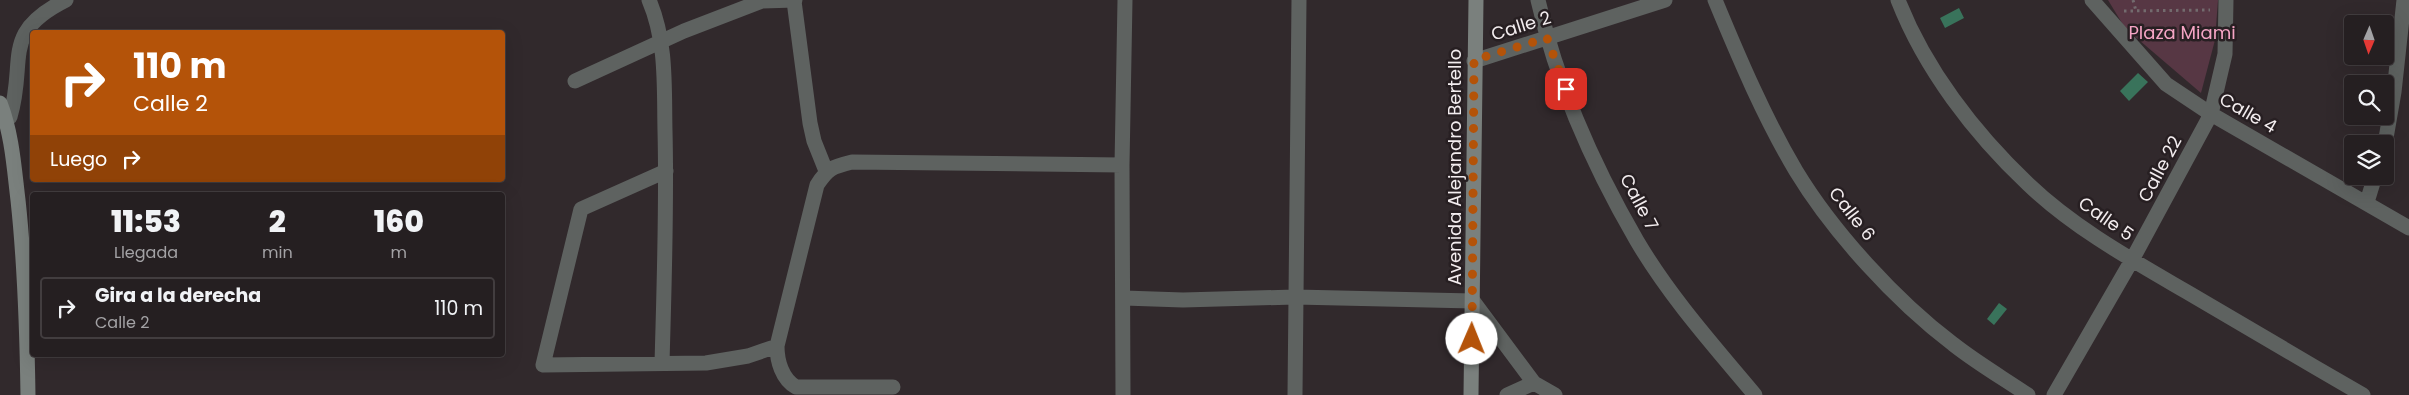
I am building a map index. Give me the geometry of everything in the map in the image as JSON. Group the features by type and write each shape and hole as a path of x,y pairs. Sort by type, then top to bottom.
{"main road":[{"name":"Avenida Alejandro Bertello","path":"1471,395 1476,0"},
{"path":"0,103 6,119 22,237 28,335 28,395"}],"street":[{"path":"6,119 10,117 13,104 18,39 32,20 46,9 66,0"},
{"path":"649,0 662,42 666,171 662,364"},
{"path":"1123,395 1122,165 1125,0"},
{"path":"1295,395 1300,0"},
{"name":"Calle 7","path":"1538,0 1547,38 1585,139 1638,242 1689,315 1755,395"},
{"name":"Calle 2","path":"1474,60 1665,0"},
{"name":"Calle 6","path":"1715,0 1742,64 1796,172 1843,237 1895,294 1953,344 2028,395"},
{"name":"Calle 5","path":"1898,0 1904,17 1946,90 1983,136 2028,184 2088,232 2132,260 2363,395"},
{"path":"575,81 662,42 762,1 794,1 810,123 814,141 826,171"},
{"path":"2387,135 2406,2"},
{"name":"Calle 22","path":"2054,395 2132,260 2211,114 2225,54 2226,5"},
{"name":"Calle 4","path":"2096,6 2166,84 2211,114 2367,202 2409,228"},
{"path":"894,387 796,387 784,375 777,356 777,346 817,185 826,171 852,162 1122,165"},
{"path":"666,171 580,209 543,366 662,364 727,360 777,346"},
{"path":"2367,202 2372,185"},
{"path":"1124,298 1473,301 1534,383 1555,395"},
{"path":"1507,395 1534,383"}],"path":[{"path":"2132,0 2136,11"},
{"path":"2096,6 2136,11 2226,5"}],"green space":[{"name":"Plaza Miami","path":"2108,0 2218,0 2215,40 2201,93 2125,28"}],"shaded area":[{"path":"1959,8 1964,18 1945,28 1940,18"},
{"path":"2138,73 2148,82 2129,101 2120,91"},
{"path":"1999,303 2007,309 1994,325 1987,319"}],"route":[{"path":"1472,339 1474,60 1547,38 1566,89"}]}
